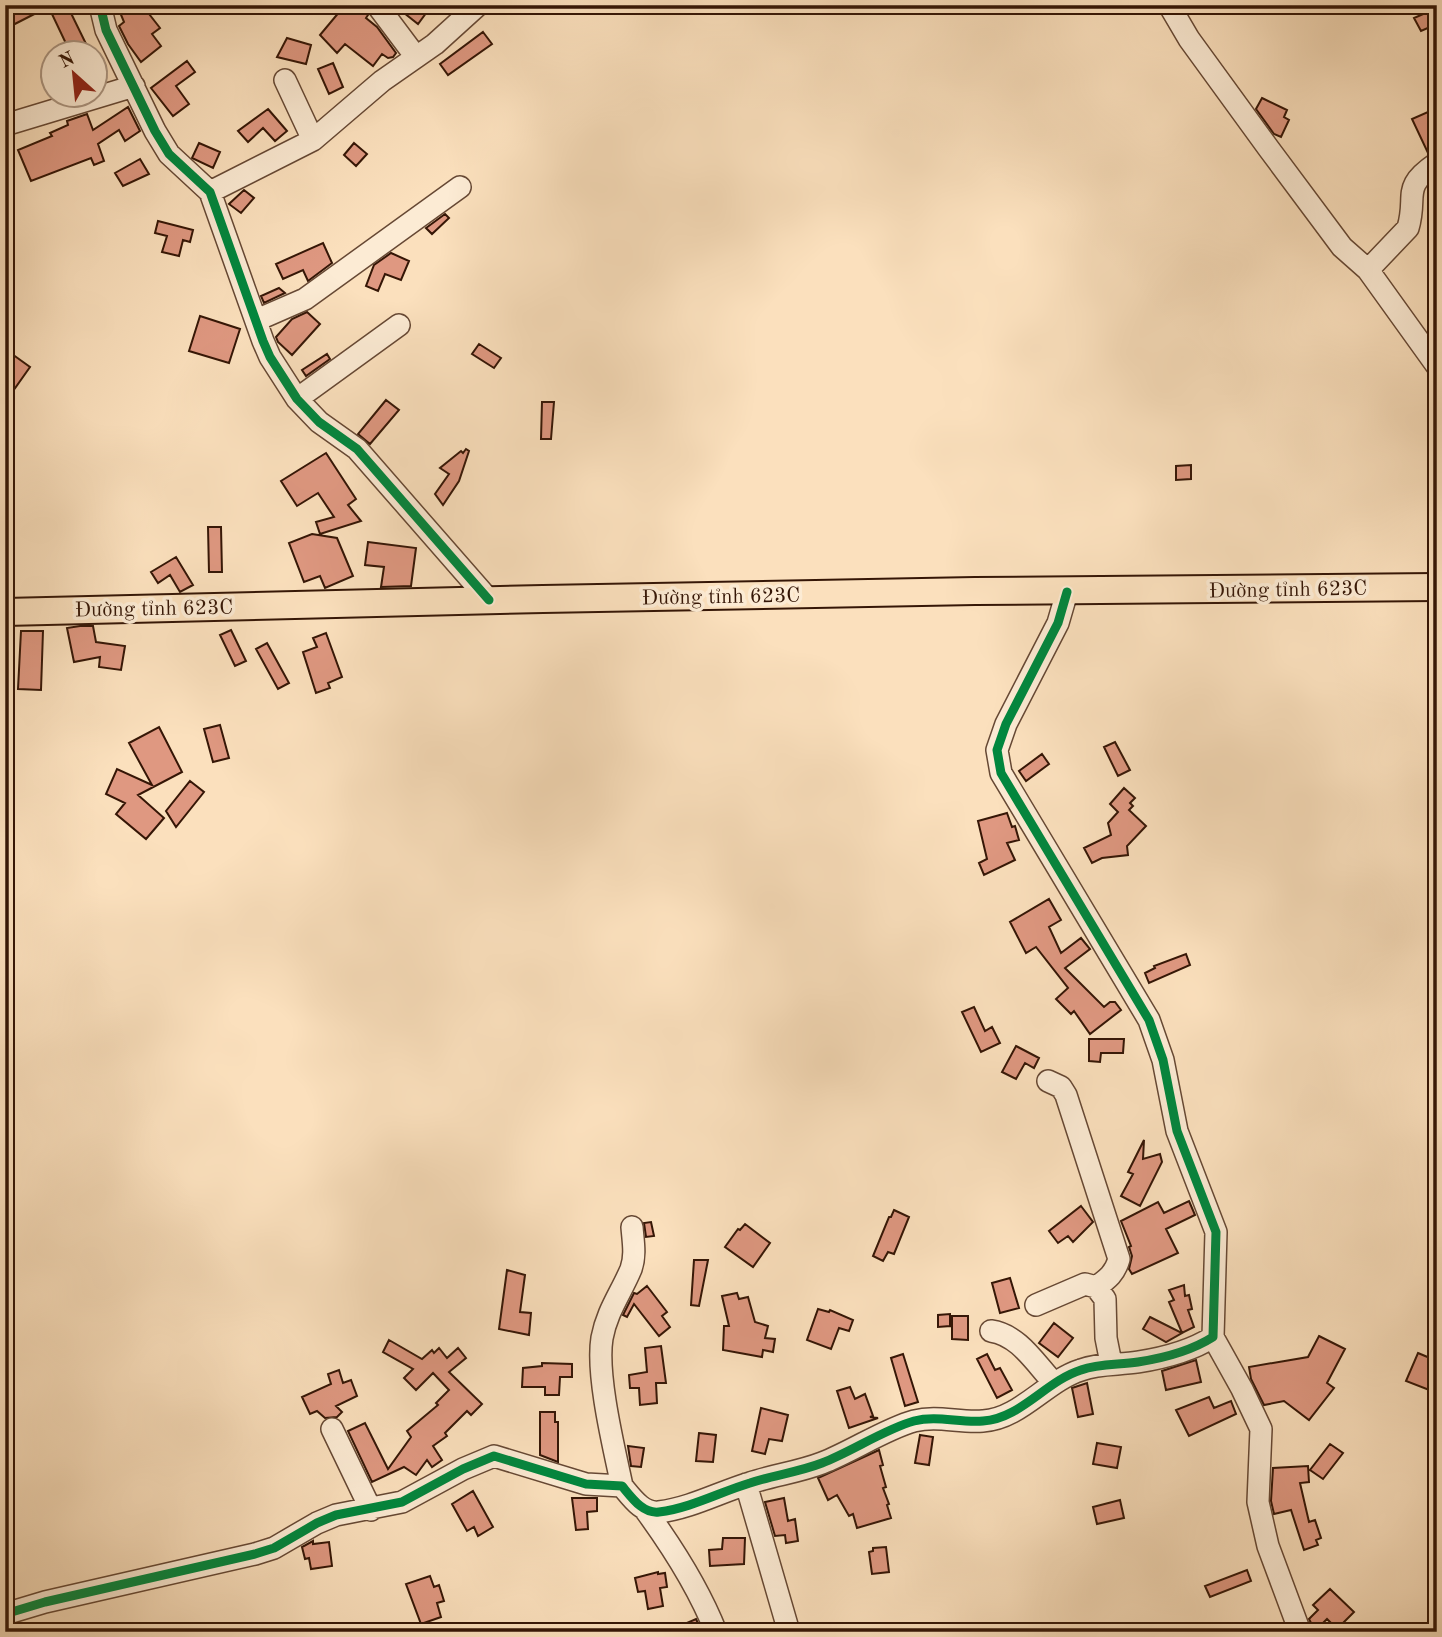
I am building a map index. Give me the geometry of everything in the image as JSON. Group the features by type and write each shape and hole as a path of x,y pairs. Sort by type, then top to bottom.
{"main road":[{"name":"Đường tỉnh 623C","path":"5,612 489,600 1437,587"}],"street":[{"path":"100,5 106,30 169,154 210,192 270,357 297,399 319,422 357,449 489,600"},
{"path":"377,5 416,57"},
{"path":"210,192 313,140 382,81 435,44 478,5"},
{"path":"1173,7 1189,39 1342,247 1368,270 1437,366"},
{"path":"285,80 313,140"},
{"path":"5,125 134,86"},
{"path":"1368,270 1408,228 1411,219 1410,193 1422,173 1437,163"},
{"path":"257,320 305,299 460,187"},
{"path":"297,399 399,325"},
{"path":"1067,592 1058,623 1006,724 997,750 1001,773 1149,1020 1163,1060 1177,1131 1216,1232 1213,1337 1261,1429 1258,1502 1268,1546 1300,1632"},
{"path":"1048,1081 1060,1087 1066,1095 1119,1259 1116,1270 1096,1287"},
{"path":"632,1227 632,1268 612,1303 602,1339 603,1376 622,1486 646,1511 670,1544 716,1632"},
{"path":"1036,1305 1085,1284 1096,1287 1104,1299 1106,1338 1111,1363"},
{"path":"991,1331 1013,1338 1054,1383"},
{"path":"646,1511 657,1512 683,1507 746,1484 820,1464 913,1422 942,1418 983,1421 1003,1415 1080,1370 1111,1363 1139,1362 1196,1348 1213,1337"},
{"path":"332,1429 371,1510"},
{"path":"5,1614 45,1602 274,1548 317,1523 336,1516 402,1502 463,1469 494,1456 586,1484 622,1486"},
{"path":"746,1484 789,1632"}],"building":[{"path":"5,5 52,5 5,29"},
{"path":"67,5 83,38 63,38 51,12"},
{"path":"117,5 142,5 160,28 152,34 161,46 141,62 119,26 124,22"},
{"path":"345,5 364,5 368,15 366,18 377,27 396,53 393,57 388,58 382,54 373,66 345,44 337,53 320,35"},
{"path":"394,5 432,5 418,24"},
{"path":"1437,8 1437,24 1421,31 1414,18"},
{"path":"483,32 492,44 448,75 440,64"},
{"path":"287,38 311,45 306,64 277,57"},
{"path":"187,61 195,72 176,86 189,104 173,116 151,88"},
{"path":"333,63 343,87 329,94 318,69"},
{"path":"1262,98 1287,110 1284,117 1289,120 1281,137 1274,134 1256,109"},
{"path":"128,107 140,131 125,141 119,130 98,144 104,161 94,165 91,158 31,181 18,150 52,136 50,133 68,125 67,121 87,114 93,130"},
{"path":"1437,108 1437,149 1428,153 1412,119"},
{"path":"268,109 287,131 275,141 263,128 248,142 238,131"},
{"path":"199,143 220,152 213,168 192,158"},
{"path":"354,143 367,154 356,166 344,155"},
{"path":"140,159 149,174 123,186 115,173"},
{"path":"244,190 254,198 241,213 229,204"},
{"path":"445,214 449,218 432,234 426,228"},
{"path":"158,221 193,230 190,242 183,240 179,256 162,252 167,236 155,233"},
{"path":"323,243 332,263 308,281 303,270 283,279 276,264"},
{"path":"391,253 409,261 401,280 385,274 378,291 366,286 374,265"},
{"path":"279,288 285,293 264,303 261,296"},
{"path":"307,312 320,324 292,355 276,337 292,319"},
{"path":"200,316 240,329 229,363 189,351"},
{"path":"479,344 501,358 494,368 472,354"},
{"path":"5,349 30,367 13,391 5,385"},
{"path":"327,354 330,359 306,376 302,370"},
{"path":"386,400 399,410 370,444 358,434"},
{"path":"542,402 554,402 551,439 541,439"},
{"path":"466,449 469,451 459,481 443,505 435,494 449,474 440,468"},
{"path":"326,453 356,499 348,505 361,521 320,534 316,522 334,517 318,493 297,506 281,481"},
{"path":"1191,465 1191,479 1176,480 1176,466"},
{"path":"208,527 221,527 222,572 209,572"},
{"path":"312,534 337,538 353,576 325,588 320,576 304,582 289,543"},
{"path":"368,542 416,548 411,586 381,587 384,567 365,565"},
{"path":"176,557 193,585 180,592 170,575 158,583 151,572"},
{"path":"93,626 96,642 125,646 121,670 99,667 100,657 74,662 67,628"},
{"path":"231,630 246,661 235,666 220,635"},
{"path":"21,631 43,631 41,690 18,689"},
{"path":"326,633 342,677 328,683 330,688 316,693 303,652 317,647 313,638"},
{"path":"267,643 289,683 278,689 256,649"},
{"path":"220,725 229,758 213,762 204,729"},
{"path":"159,727 182,772 138,795 164,818 146,839 116,814 125,803 106,794 117,769 152,785 129,743"},
{"path":"1115,742 1130,770 1118,776 1104,747"},
{"path":"1042,754 1049,764 1026,781 1019,771"},
{"path":"190,781 204,792 176,827 166,811"},
{"path":"1124,788 1135,798 1130,803 1133,806 1129,810 1146,826 1127,846 1128,855 1102,858 1092,863 1084,848 1111,835 1108,823 1118,812 1110,804"},
{"path":"1007,813 1019,840 1007,843 1015,860 984,875 979,863 987,859 978,821"},
{"path":"1049,899 1061,920 1049,927 1061,953 1081,938 1090,949 1065,968 1104,1007 1115,1002 1121,1010 1090,1034 1074,1011 1071,1014 1056,999 1068,988 1036,947 1026,953 1010,922"},
{"path":"1186,954 1190,965 1149,983 1145,973 1155,968 1154,966"},
{"path":"974,1007 985,1031 992,1027 1000,1043 981,1052 962,1012"},
{"path":"1089,1039 1124,1039 1123,1053 1101,1053 1100,1062 1089,1061"},
{"path":"1016,1046 1039,1058 1034,1068 1025,1063 1016,1079 1002,1072"},
{"path":"1144,1140 1143,1159 1160,1154 1162,1162 1140,1206 1121,1196 1133,1174 1128,1172"},
{"path":"1189,1201 1195,1215 1166,1229 1178,1253 1132,1274 1129,1269 1131,1246 1121,1221 1158,1202 1164,1213"},
{"path":"1081,1206 1093,1222 1073,1242 1068,1236 1058,1243 1049,1231"},
{"path":"894,1210 909,1217 894,1254 888,1252 883,1261 873,1256"},
{"path":"651,1222 654,1236 646,1237 644,1223"},
{"path":"745,1224 770,1243 753,1267 725,1247"},
{"path":"694,1260 708,1260 699,1306 691,1305"},
{"path":"507,1270 525,1275 520,1312 531,1313 529,1335 499,1329"},
{"path":"1010,1278 1019,1308 1000,1313 992,1283"},
{"path":"1184,1285 1185,1296 1189,1295 1192,1309 1188,1310 1194,1327 1182,1333 1169,1302 1174,1300 1169,1290"},
{"path":"647,1286 667,1312 662,1316 670,1327 659,1336 634,1304 627,1317 623,1315 634,1293 637,1294"},
{"path":"737,1293 739,1299 748,1297 755,1322 768,1326 765,1338 775,1339 773,1352 763,1350 762,1357 723,1350 724,1326 729,1326 722,1296"},
{"path":"818,1309 830,1310 853,1320 849,1331 839,1328 831,1349 807,1340"},
{"path":"950,1314 950,1326 938,1327 938,1315"},
{"path":"952,1316 968,1316 968,1340 952,1339"},
{"path":"1150,1317 1182,1333 1166,1342 1143,1329"},
{"path":"1054,1323 1073,1338 1058,1357 1039,1343"},
{"path":"1319,1336 1345,1349 1327,1383 1334,1388 1309,1420 1284,1401 1264,1405 1251,1379 1249,1367 1308,1357"},
{"path":"389,1340 422,1359 432,1350 434,1353 439,1348 447,1358 458,1348 466,1358 449,1372 482,1404 471,1415 467,1411 445,1433 447,1436 433,1446 442,1460 432,1467 427,1460 416,1475 404,1467 372,1482 348,1431 365,1423 388,1469 411,1437 407,1431 438,1405 436,1403 449,1390 433,1373 416,1390 404,1378 413,1369 383,1352"},
{"path":"661,1346 666,1383 656,1383 657,1403 640,1405 639,1388 630,1388 629,1375 647,1372 645,1348"},
{"path":"1418,1353 1437,1361 1437,1393 1406,1381"},
{"path":"903,1354 918,1402 905,1406 891,1358"},
{"path":"987,1354 995,1370 1000,1368 1012,1390 997,1398 977,1359"},
{"path":"1196,1360 1201,1382 1166,1390 1162,1371"},
{"path":"542,1363 572,1364 572,1377 560,1377 559,1395 545,1395 545,1387 522,1387 523,1368 542,1366"},
{"path":"339,1370 343,1383 351,1380 357,1396 336,1406 342,1412 337,1417 325,1418 317,1411 310,1414 302,1397 331,1384 328,1374"},
{"path":"1087,1383 1093,1414 1078,1417 1072,1388"},
{"path":"850,1387 855,1399 865,1394 873,1416 870,1417 878,1418 849,1428 837,1391"},
{"path":"1209,1397 1214,1408 1231,1401 1236,1414 1189,1436 1176,1410"},
{"path":"761,1408 788,1415 782,1441 769,1439 765,1454 752,1451"},
{"path":"540,1412 555,1412 555,1422 558,1422 558,1462 540,1455"},
{"path":"699,1433 716,1435 713,1462 696,1461"},
{"path":"920,1435 933,1437 929,1465 915,1463"},
{"path":"1097,1443 1121,1447 1117,1468 1093,1464"},
{"path":"1330,1444 1343,1453 1323,1479 1310,1470"},
{"path":"628,1446 644,1448 641,1467 631,1466"},
{"path":"879,1450 886,1487 883,1488 891,1518 857,1528 853,1514 849,1516 837,1495 828,1500 818,1478"},
{"path":"1308,1466 1309,1482 1300,1483 1309,1522 1315,1520 1321,1538 1316,1540 1318,1545 1304,1550 1291,1510 1274,1514 1271,1501 1273,1468"},
{"path":"473,1491 493,1527 478,1536 474,1527 467,1531 452,1504"},
{"path":"572,1498 597,1498 597,1511 587,1512 588,1529 576,1530"},
{"path":"784,1498 788,1521 795,1519 798,1541 786,1543 785,1535 775,1536 765,1502"},
{"path":"1120,1500 1124,1518 1097,1524 1093,1507"},
{"path":"723,1538 745,1538 744,1564 710,1566 709,1550 722,1549"},
{"path":"313,1541 313,1544 329,1542 332,1566 311,1569 309,1558 305,1559 302,1547"},
{"path":"886,1547 889,1572 872,1574 869,1552 873,1551 873,1548"},
{"path":"1247,1570 1251,1581 1210,1597 1205,1586"},
{"path":"658,1572 665,1573 667,1587 660,1588 663,1606 648,1609 645,1591 638,1592 635,1578"},
{"path":"430,1576 434,1587 439,1585 444,1601 437,1603 441,1617 421,1624 406,1584"},
{"path":"1330,1589 1354,1612 1337,1629 1327,1619 1315,1631 1309,1619 1318,1610 1313,1605"},
{"path":"696,1619 702,1632 666,1632"}],"cycle path":[{"path":"100,5 106,30 155,131 169,154 210,192 263,341 297,399 319,422 357,449 489,600"},
{"path":"5,1614 45,1602 274,1548 336,1515 402,1502 463,1469 494,1456 586,1484 622,1486 638,1504 648,1510 671,1510 750,1483 822,1463 891,1429 914,1421 996,1419 1009,1414 1056,1382 1081,1370 1167,1356 1213,1337 1216,1232 1177,1131 1163,1060 1149,1020 1001,773 997,750 1006,724 1058,623 1067,592"}]}
